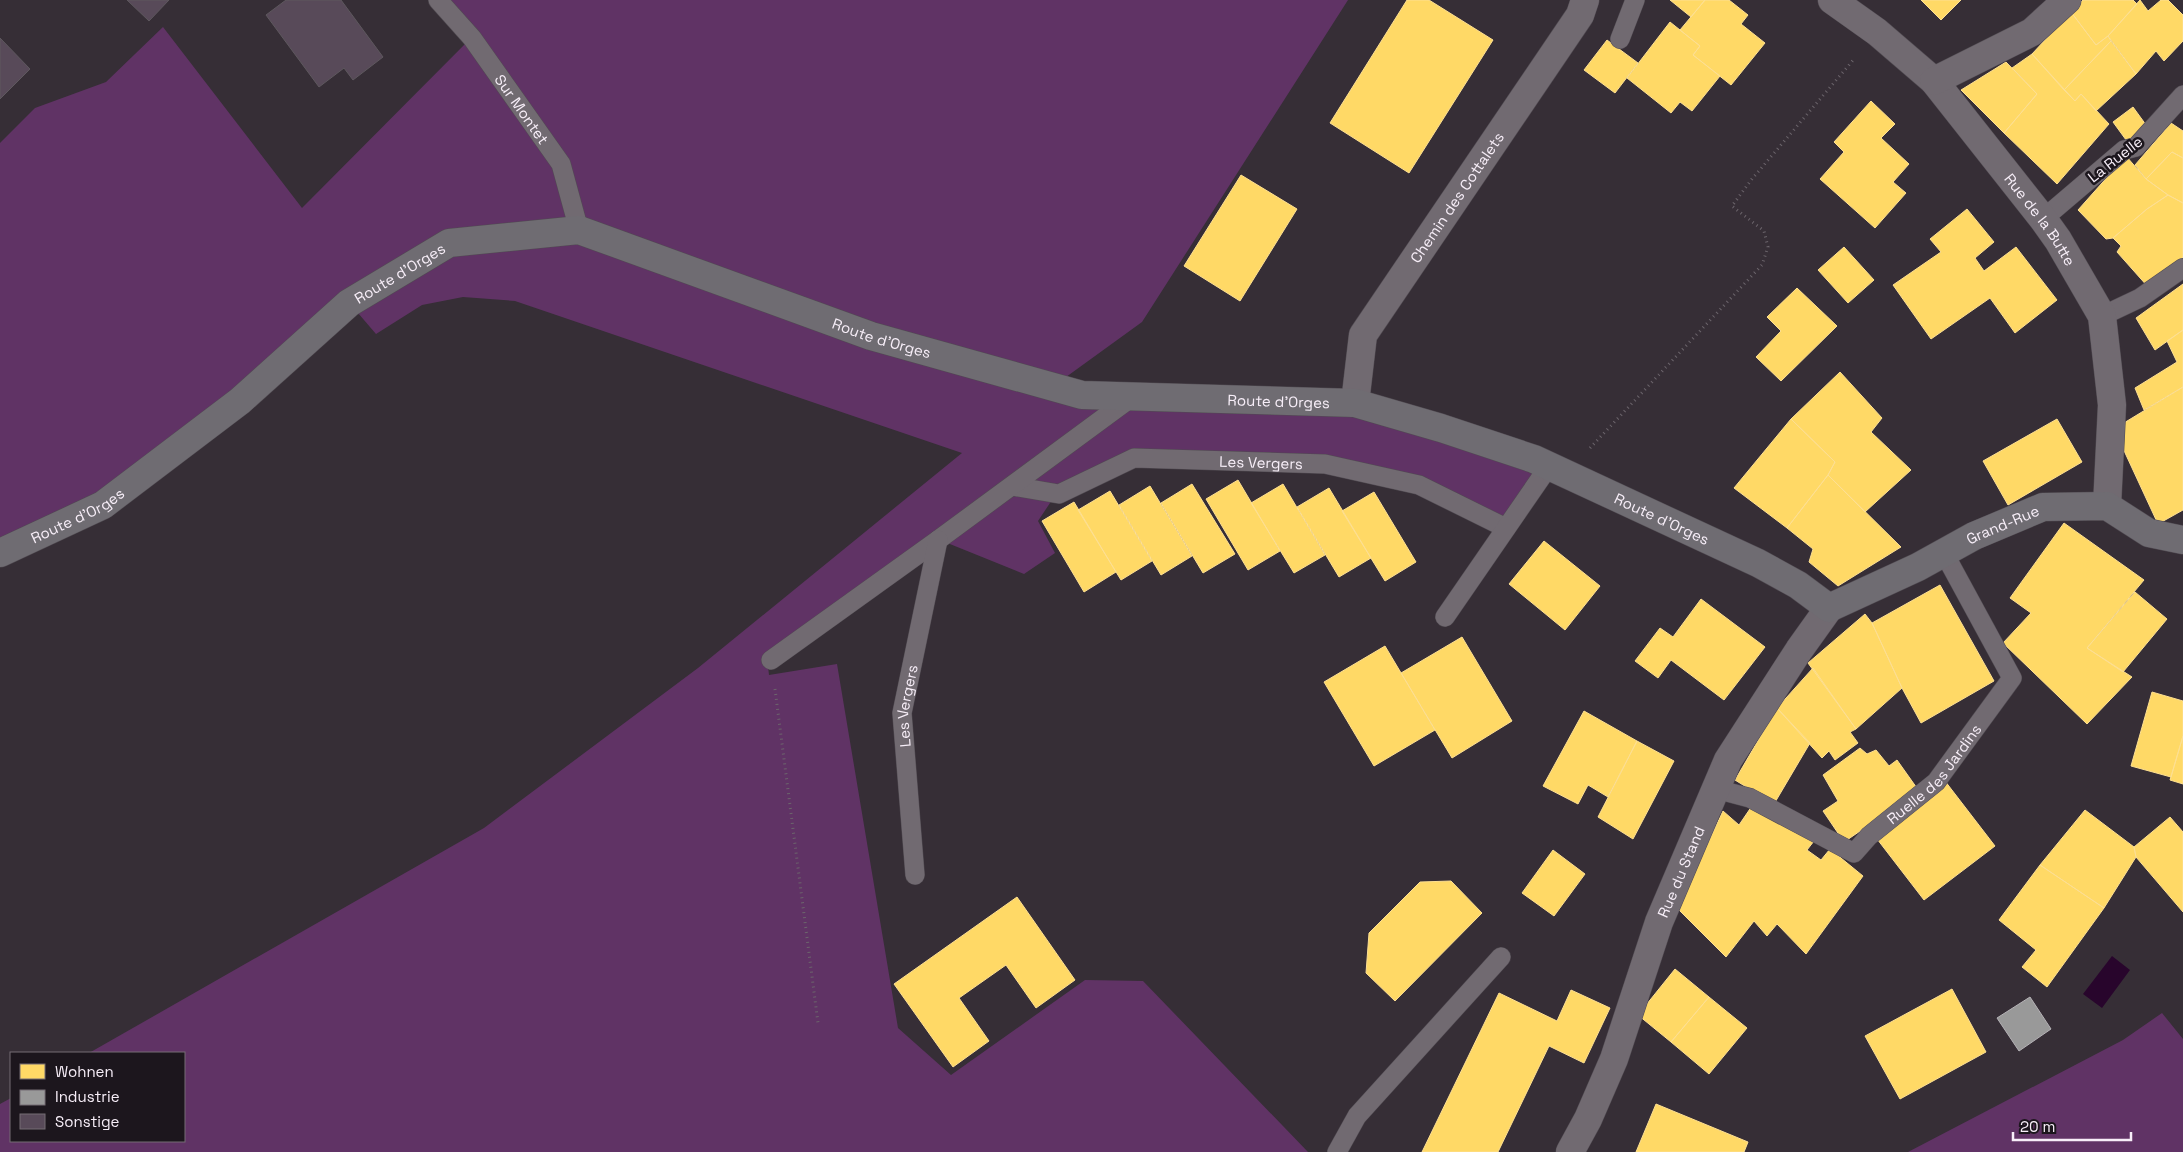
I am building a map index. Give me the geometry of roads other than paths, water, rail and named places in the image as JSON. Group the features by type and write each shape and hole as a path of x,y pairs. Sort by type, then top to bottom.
{"street":[{"name":"Chemin des Cottalets","path":"1355,403 1363,335 1580,15 1585,0"},
{"name":"Rue de la Butte","path":"1832,0 1877,32 1934,81 2043,219 2058,240 2102,316 2112,405 2106,506"},
{"path":"1934,81 2032,32 2067,0"},
{"name":"Route d'Orges","path":"0,553 103,504 240,400 349,304 449,243 579,230 871,336 1082,395 1355,403 1441,428 1526,456 1558,470 1758,563 1798,585 1829,608"},
{"path":"2106,506 2149,533 2183,540"},
{"name":"Grand-Rue","path":"1829,608 1944,553 1974,536 2043,508 2106,506"},
{"name":"Rue du Stand","path":"1570,1152 1588,1119 1614,1059 1659,922 1728,760 1829,608"}],"lane":[{"name":"Sur Montet","path":"438,0 472,38 561,164 579,230"},
{"path":"1620,39 1635,0"},
{"name":"La Ruelle","path":"2043,219 2124,150 2136,147 2183,95"},
{"path":"2102,316 2140,298 2183,268"},
{"path":"771,660 1132,397"},
{"name":"Les Vergers","path":"1012,486 1059,494 1134,458 1325,464 1419,485 1506,528"},
{"path":"1445,618 1506,528 1558,470"},
{"name":"Les Vergers","path":"915,875 902,713 938,540"},
{"name":"Ruelle des Jardins","path":"1716,789 1750,798 1854,854 1869,836 1936,782 2012,678 1944,553"},
{"path":"1337,1152 1357,1116 1501,957"}]}
